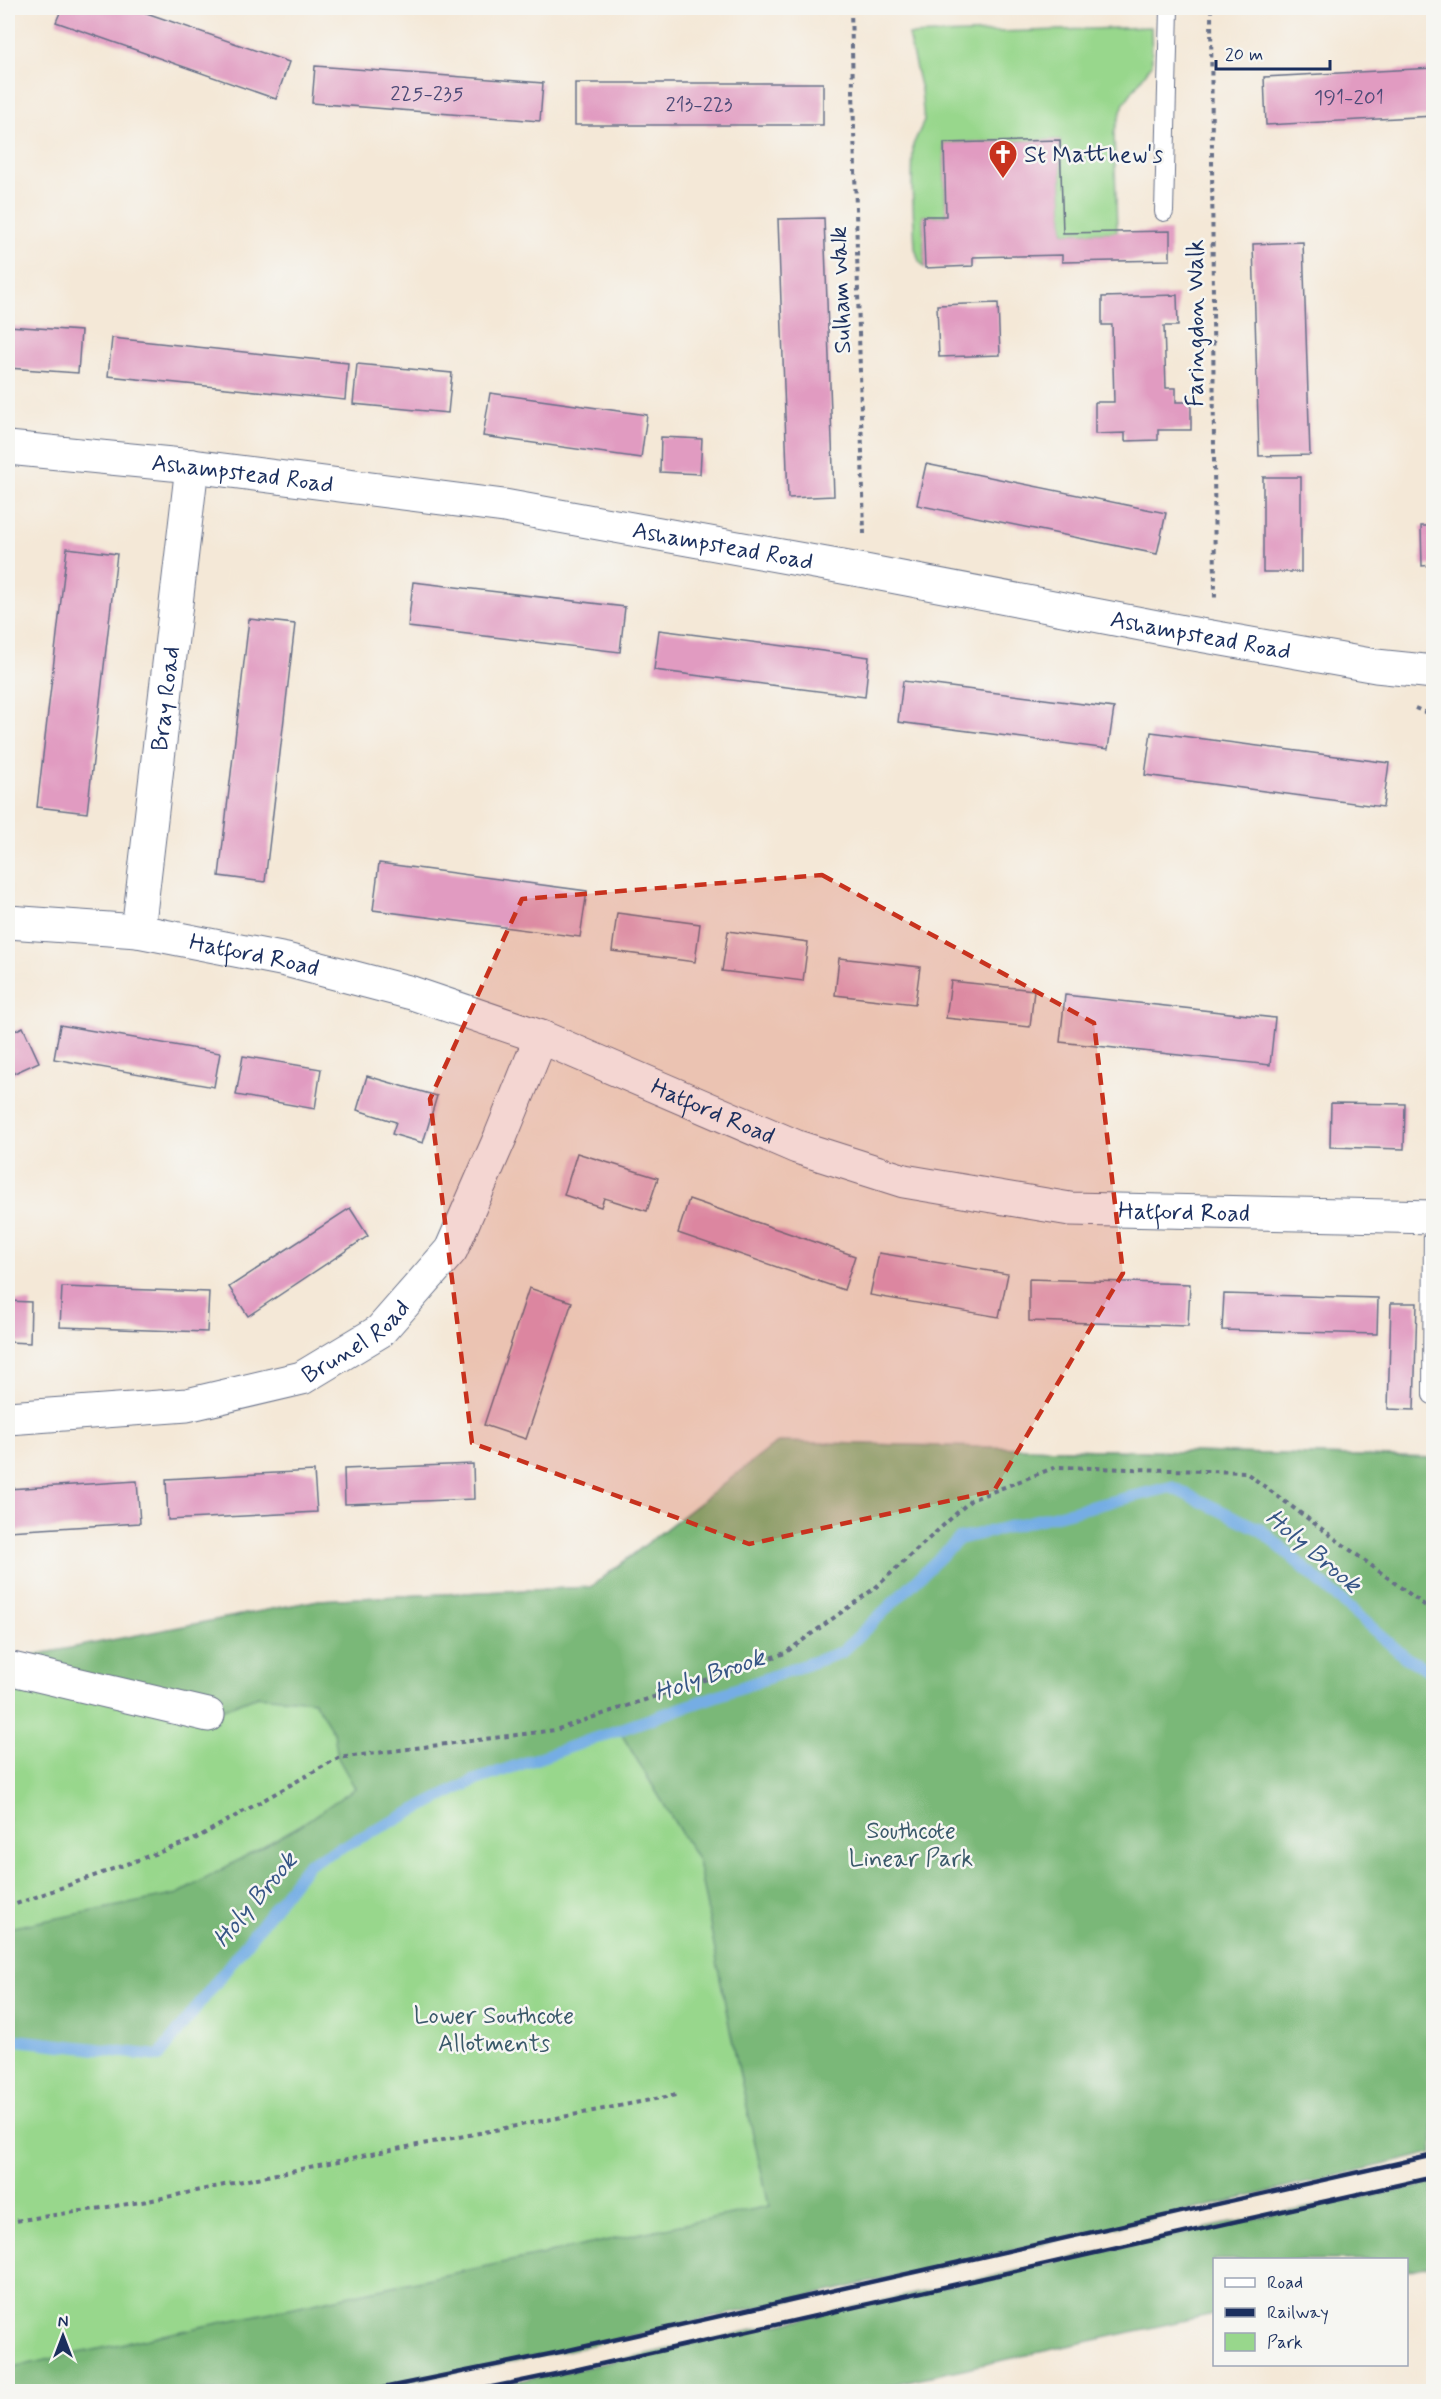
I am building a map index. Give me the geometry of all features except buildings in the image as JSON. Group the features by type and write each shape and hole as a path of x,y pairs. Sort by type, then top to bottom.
{"street":[{"name":"Ashampstead Road","path":"8,448 192,466 504,506 865,571 1216,638 1376,666 1434,672"},
{"name":"Bray Road","path":"138,931 192,466"},
{"name":"Hatford Road","path":"8,922 138,931 286,960 412,993 541,1037 797,1147 904,1182 1070,1209 1433,1217"},
{"name":"Brunel Road","path":"8,1418 187,1404 302,1378 380,1331 451,1250 541,1037"},
{"path":"8,1668 208,1715"}],"lane":[{"path":"1164,212 1168,8"},
{"path":"1432,1395 1433,1217"}],"path":[{"name":"Sulham Walk","path":"850,8 865,571"},
{"name":"Faringdon Walk","path":"1211,8 1216,638"},
{"path":"8,1907 193,1840 338,1758 555,1730 785,1653 875,1588 971,1500 1056,1467 1245,1472 1434,1612"},
{"path":"8,2222 148,2201 381,2152 676,2095"}],"highlighted area":[{"path":"822,875 1094,1023 1123,1273 994,1491 749,1544 472,1443 430,1099 522,899"}],"green space":[{"path":"1151,27 1152,64 1124,103 1114,132 1117,232 1063,233 1060,140 944,143 946,216 923,216 925,268 919,261 915,248 912,185 913,145 924,121 921,90 908,35"},
{"name":"Southcote Linear Park","path":"778,1442 1433,1458 1433,2130 8,2392 8,1661 319,1600 591,1587"},
{"name":"Southcote Linear Park","path":"778,1442 1433,1458 1433,2153 1214,2205 560,2352 363,2391 8,2391 8,2368 769,2206 730,2030 698,1861 619,1730 473,1781 308,1864 159,2056 8,2039 8,1928 178,1894 299,1826 355,1788 338,1758 334,1733 314,1701 258,1696 208,1715 8,1660 319,1600 591,1587"},
{"path":"1433,2184 1433,2265 1408,2271 1408,2258 1213,2258 1213,2314 862,2391 468,2391 570,2371 1225,2224"}],"waterway":[{"name":"Holy Brook","path":"8,2039 159,2056 308,1864 473,1781 842,1652 959,1539 1171,1487 1261,1530 1405,1657 1434,1673"}],"railway":[{"path":"363,2392 560,2352 1434,2155"},
{"path":"468,2392 1434,2177"}],"place":[{"name":"St Matthew's","path":"1003,180"}],"park label":[{"name":"Lower Southcote Allotments","path":"494,2029"}]}
